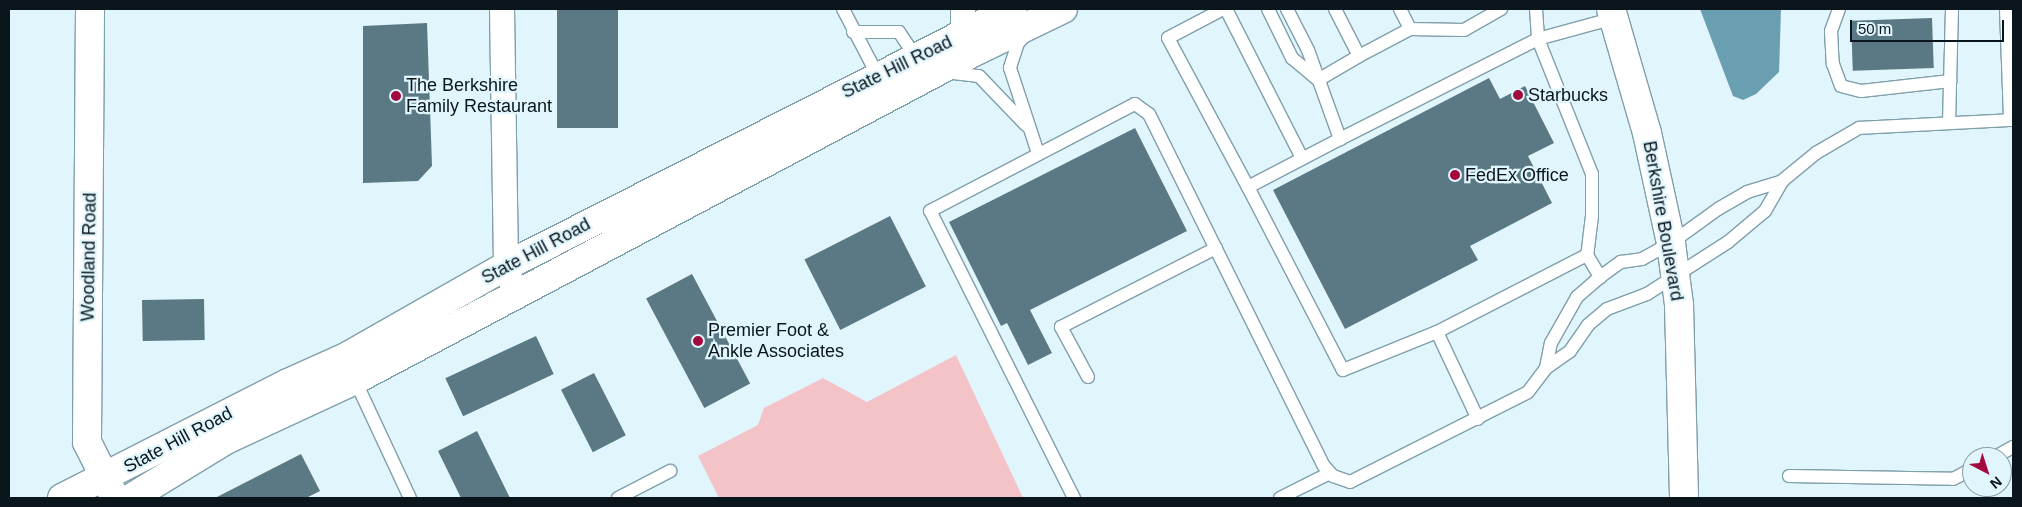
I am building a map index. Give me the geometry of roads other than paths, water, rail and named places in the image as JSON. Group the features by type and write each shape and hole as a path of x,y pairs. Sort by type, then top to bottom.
{"main road":[{"name":"Woodland Road","path":"90,9 87,442 110,488"},
{"name":"State Hill Road","path":"131,498 226,440 352,368 506,266 1012,9"},
{"name":"State Hill Road","path":"62,498 110,488 288,383 352,368 516,296 939,72 966,32 1035,23 1064,9"},
{"name":"Berkshire Boulevard","path":"1613,13 1647,133 1671,244 1675,277 1684,498"}],"street":[{"path":"502,9 506,266 516,296"}],"lane":[{"path":"843,9 853,32 878,76"},
{"path":"1302,158 1224,9 1168,38 1248,186 1343,370 1437,332 1587,255"},
{"path":"1268,9 1292,58 1318,80"},
{"path":"1287,9 1308,50 1340,139"},
{"path":"1335,9 1360,56"},
{"path":"1400,9 1410,29"},
{"path":"1318,80 1410,29 1464,30 1501,9"},
{"path":"1536,9 1538,39 1592,174 1592,216 1587,255 1600,277"},
{"path":"1839,9 1831,31 1833,64 1841,86 1861,91 1950,81"},
{"path":"1949,123 1952,9"},
{"path":"1074,498 930,211 1038,153 1135,104 1149,114 1330,473 1350,482 1478,419 1528,392 1546,368 1570,350 1588,325 1607,309 1647,294 1728,242 1765,211 1782,181 1816,153 1858,128 2012,120 2006,9"},
{"path":"1248,186 1538,39 1613,13"},
{"path":"1035,23 1018,43 1010,68 1038,153"},
{"path":"853,32 899,32 916,57"},
{"path":"939,72 979,76 1028,127"},
{"path":"1546,368 1551,343 1578,296 1600,277 1621,262 1642,259 1671,244 1718,209 1747,192 1782,181"},
{"path":"1088,377 1061,327 1216,248"},
{"path":"1437,332 1478,419"},
{"path":"352,368 410,498"},
{"path":"618,498 670,471"},
{"path":"1280,498 1330,473"},
{"path":"1788,476 1952,479 1962,474"}],"water":[{"path":"1700,9 1781,9 1779,72 1756,94 1743,100 1733,96"}],"place":[{"name":"Starbucks","path":"1518,95"},
{"name":"The Berkshire Family Restaurant","path":"396,96"},
{"name":"FedEx Office","path":"1455,175"},
{"name":"Premier Foot & Ankle Associates","path":"698,341"}]}
